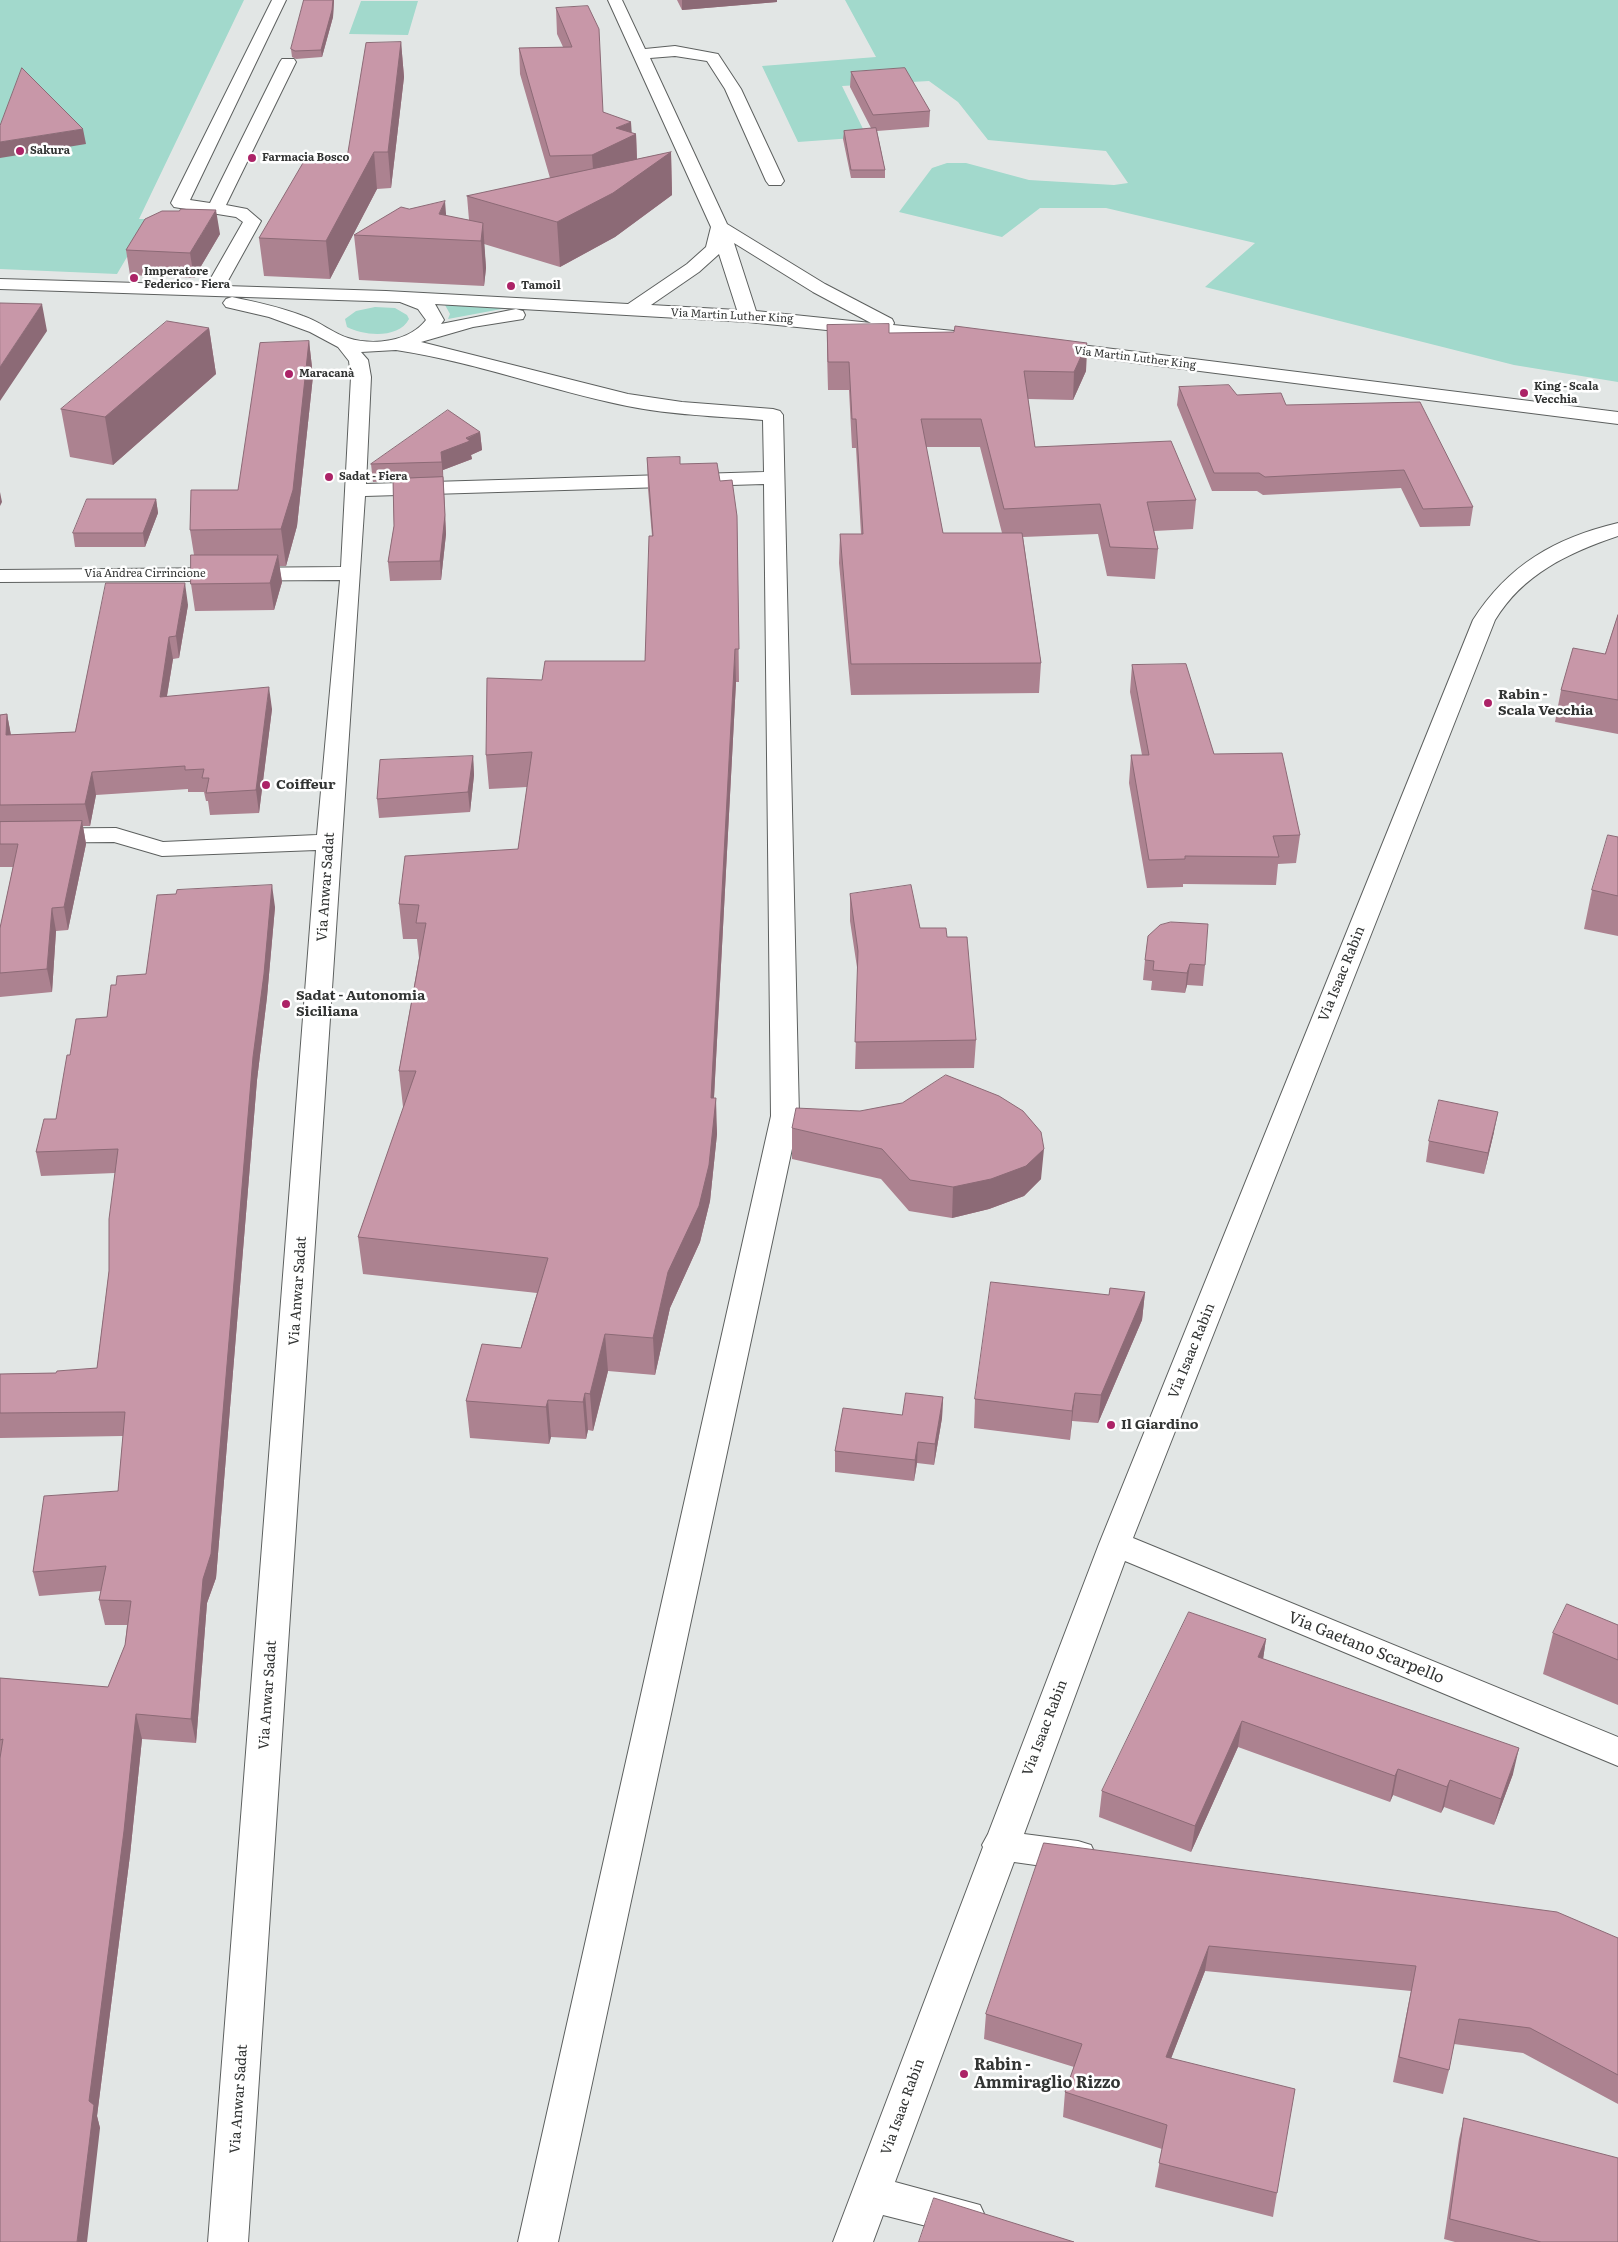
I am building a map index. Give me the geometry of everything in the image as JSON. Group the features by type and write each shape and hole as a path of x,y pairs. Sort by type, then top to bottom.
{"street":[{"path":"213,291 252,221 241,213 180,203 279,0"},
{"path":"615,0 720,227 748,316"},
{"path":"639,54 675,51 712,57 733,89 775,181"},
{"path":"216,208 288,62"},
{"path":"631,310 672,284 714,249 720,227"},
{"path":"720,227 819,288 897,330"},
{"path":"0,284 164,291 399,297 590,308"},
{"path":"164,291 236,303 319,329 333,340 346,344 369,346 394,344 422,348 549,382 629,400 772,415 785,1116 538,2242"},
{"path":"319,329 319,322 323,314 331,308 357,299 373,297"},
{"path":"399,297 426,306 433,312 435,320 431,328 422,335"},
{"path":"394,344 491,318 590,308"},
{"name":"Via Martin Luther King","path":"590,308 748,316 974,339"},
{"name":"Via Anwar Sadat","path":"228,2242 329,842 351,573 361,378 358,360 346,344"},
{"name":"Via Martin Luther King","path":"1031,345 1618,418"},
{"path":"356,490 774,478"},
{"name":"Via Isaac Rabin","path":"853,2242 1000,1845 1115,1544 1484,620 1494,602 1507,586 1526,571 1568,547 1618,529"},
{"name":"Via Andrea Cirrincione","path":"0,576 351,573"},
{"path":"0,836 116,835 162,849 329,842"},
{"name":"Via Gaetano Scarpello","path":"1115,1544 1618,1752"},
{"path":"1000,1845 1109,1860"},
{"path":"870,2194 997,2226"}],"green space":[{"path":"0,0 244,0 139,219 154,219 140,257 127,257 117,274 0,269"},
{"path":"845,0 1618,0 1618,382 1514,365 1205,287 1255,243 1106,208 1040,208 1002,237 899,212 932,168 947,163 966,163 1029,180 1114,185 1128,183 1106,151 988,140 958,102 929,81 842,86 867,137 798,142 762,66 876,57"},
{"path":"361,1 418,1 408,35 349,34"},
{"path":"445,305 507,308 448,319 450,314"},
{"path":"375,307 395,308 407,315 409,319 397,330 389,333 371,334 347,327 345,319 356,311"}],"building":[{"path":"304,0 333,0 321,50 295,51 291,49"},
{"path":"588,6 599,29 603,112 631,122 616,128 636,134 592,155 550,156 519,48 572,47 556,8"},
{"path":"401,42 388,152 374,152 326,241 259,238 307,156 347,158 366,43"},
{"path":"22,68 83,129 0,142 0,126"},
{"path":"905,68 930,111 873,115 851,72"},
{"path":"876,128 885,170 851,170 844,131"},
{"path":"671,152 613,193 557,222 467,196"},
{"path":"445,201 439,214 483,223 481,241 354,235 401,207 409,209"},
{"path":"181,209 216,210 190,253 126,250 145,219 162,211 179,211"},
{"path":"0,303 42,304 0,367"},
{"path":"167,321 209,328 105,417 61,409"},
{"path":"889,324 889,333 954,332 955,326 1087,343 1074,372 1024,371 1035,447 1171,441 1196,500 1147,502 1158,549 1110,547 1100,504 1004,509 981,419 921,419 943,533 1022,533 1041,663 851,664 840,534 863,534 856,419 852,419 849,362 828,362 827,325"},
{"path":"309,341 293,490 281,529 190,530 191,490 238,490 260,343"},
{"path":"1229,385 1237,395 1281,393 1286,405 1420,402 1473,507 1423,509 1404,470 1265,477 1259,473 1214,473 1179,387"},
{"path":"448,410 480,432 466,438 470,441 441,452 442,462 371,464"},
{"path":"680,457 680,464 717,463 720,481 732,480 737,516 739,649 735,649 711,1098 716,1098 709,1165 699,1206 668,1272 653,1338 605,1334 590,1394 585,1393 583,1402 548,1400 546,1407 466,1401 482,1344 521,1348 548,1258 358,1237 416,1071 399,1071 426,923 416,923 419,905 399,904 405,856 518,849 532,752 486,755 487,678 542,680 545,661 645,661 649,536 653,536 647,458"},
{"path":"443,477 445,515 440,561 388,562 394,526 393,479"},
{"path":"87,499 156,499 143,533 73,533"},
{"path":"191,555 278,555 270,583 191,584"},
{"path":"106,583 185,583 176,636 169,637 160,697 269,687 256,790 206,793 209,778 202,778 204,769 185,770 185,766 92,772 85,804 0,805 0,715 7,714 6,735 75,732"},
{"path":"1618,615 1618,700 1561,690 1573,648 1605,654"},
{"path":"1186,664 1214,754 1282,753 1300,835 1273,836 1279,857 1185,856 1185,859 1149,860 1131,755 1149,755 1132,665"},
{"path":"473,756 468,792 377,799 380,760"},
{"path":"82,821 64,907 52,908 47,969 0,973 0,928 18,844 0,844 0,822"},
{"path":"1608,835 1618,837 1618,896 1592,890"},
{"path":"272,885 264,974 253,1057 211,1554 203,1579 191,1719 136,1714 124,1831 89,2101 94,2105 77,2242 0,2242 0,1758 3,1739 0,1740 0,1678 108,1687 125,1645 131,1601 99,1600 106,1566 33,1572 44,1496 118,1491 125,1412 0,1413 0,1374 56,1373 57,1371 97,1368 109,1271 109,1219 118,1149 36,1152 44,1119 56,1119 67,1055 70,1055 76,1019 107,1017 111,985 116,985 117,976 146,974 157,895 176,894 177,890"},
{"path":"911,885 920,928 946,928 947,937 967,937 976,1040 855,1042 858,951 850,894"},
{"path":"1171,922 1208,924 1205,965 1190,964 1187,973 1153,970 1154,961 1145,960 1148,936 1160,925"},
{"path":"946,1075 999,1096 1023,1111 1041,1132 1044,1149 1026,1166 991,1179 953,1187 910,1180 882,1149 792,1128 796,1108 860,1111 902,1103"},
{"path":"1439,1100 1498,1112 1488,1153 1429,1141"},
{"path":"991,1282 1109,1295 1110,1288 1145,1292 1101,1395 1075,1393 1072,1411 975,1399"},
{"path":"906,1393 943,1397 935,1444 918,1442 915,1460 835,1451 843,1408 902,1415"},
{"path":"1567,1604 1618,1625 1618,1660 1553,1633"},
{"path":"1189,1612 1266,1639 1258,1657 1519,1748 1501,1799 1450,1780 1447,1787 1398,1769 1395,1776 1242,1721 1195,1826 1102,1791"},
{"path":"1044,1843 1557,1912 1618,1938 1618,2075 1530,2028 1459,2019 1449,2070 1399,2057 1416,1966 1209,1946 1166,2057 1295,2089 1277,2193 1159,2163 1167,2125 1065,2092 1082,2044 986,2014"},
{"path":"1464,2118 1618,2158 1618,2242 1541,2242 1450,2219"},
{"path":"934,2198 1074,2242 919,2242"}],"place":[{"name":"Sakura","path":"20,151"},
{"name":"Farmacia Bosco","path":"252,158"},
{"name":"Imperatore Federico - Fiera","path":"134,278"},
{"name":"Tamoil","path":"511,286"},
{"name":"Maracanà","path":"289,374"},
{"name":"King - Scala Vecchia","path":"1524,393"},
{"name":"Sadat - Fiera","path":"329,477"},
{"name":"Rabin - Scala Vecchia","path":"1488,703"},
{"name":"Coiffeur","path":"266,785"},
{"name":"Sadat - Autonomia Siciliana","path":"286,1004"},
{"name":"Il Giardino","path":"1111,1425"},
{"name":"Rabin - Ammiraglio Rizzo","path":"964,2074"}]}
